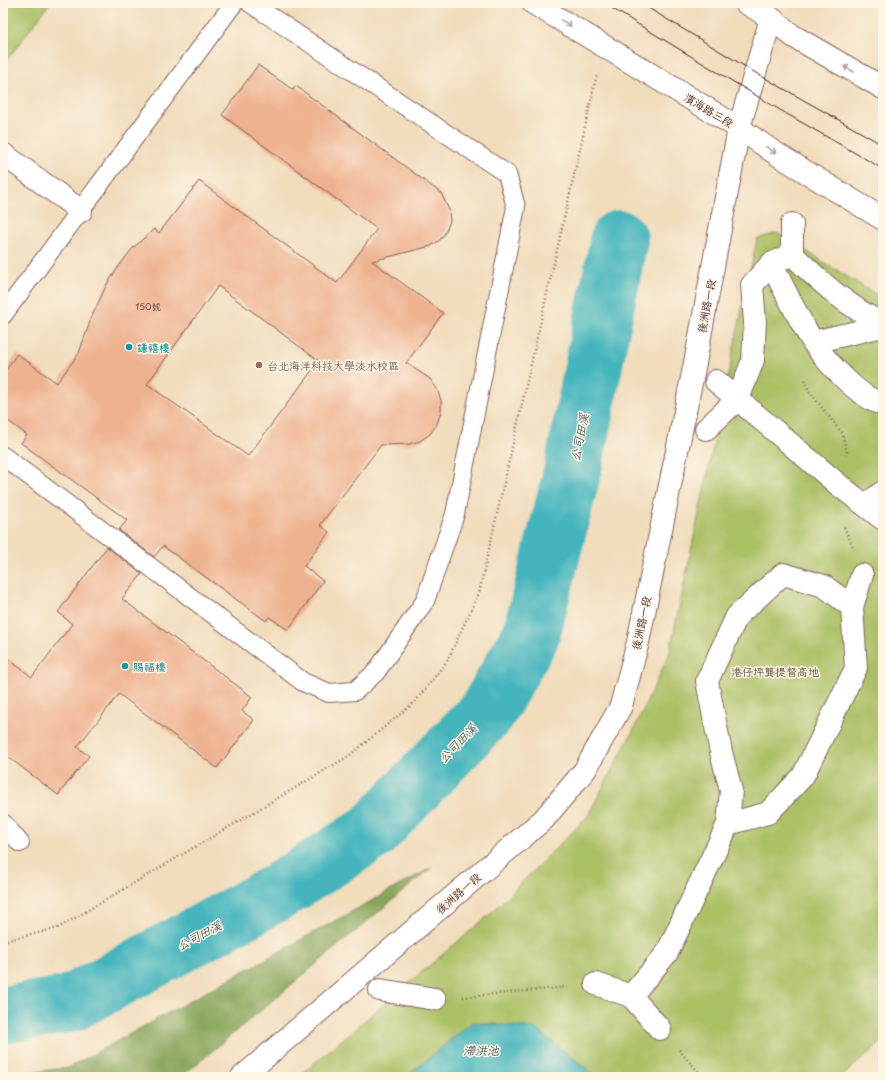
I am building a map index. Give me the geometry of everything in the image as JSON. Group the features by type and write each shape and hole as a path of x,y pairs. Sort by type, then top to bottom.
{"street":[{"name":"濱海路三段","path":"533,3 739,128 775,153 883,219"},
{"path":"746,3 771,18 794,36 883,88"},
{"name":"後洲路一段","path":"242,1077 544,819 585,770 621,706 638,642 695,363 739,128 751,92 771,18"},
{"path":"3,154 82,211"},
{"path":"792,224 792,254 820,282 866,316 883,325"},
{"path":"706,429 738,399 753,360 755,322 752,285 771,264 792,254"},
{"path":"771,264 813,342 852,388 876,403 883,404"},
{"path":"813,342 883,325"},
{"path":"716,381 883,520"},
{"path":"865,506 883,492"},
{"path":"631,996 667,953 728,824 730,790 707,681 738,616 783,574 824,586 852,607"},
{"path":"728,824 768,813 803,776 856,668 852,607 862,575"},
{"path":"596,984 631,996 660,1029"},
{"path":"380,990 435,999"}],"lane":[{"path":"3,315 82,211 234,3"},
{"path":"3,456 304,682 329,693 355,691 376,672 425,601 455,514 516,207 507,174 250,3"},
{"path":"3,823 20,843"}],"path":[{"path":"3,941 58,928 350,756 415,702 447,661 479,593 603,46"},
{"path":"813,342 808,348 802,371 809,391 842,432 847,452 840,462 816,465"},
{"path":"435,999 596,984"},
{"path":"693,1065 703,1077"}],"green space":[{"path":"3,3 50,3 3,65"},
{"name":"港仔坪龔提督高地","path":"777,233 883,299 883,1041 841,1077 298,1077 488,916 587,817 634,729 669,655 757,239"},
{"path":"431,868 181,1077 3,1077 3,1075 68,1068"}],"water":[{"name":"滯洪池","path":"472,1022 535,1028 597,1077 406,1077"}],"building":[{"name":"謙禧樓","path":"258,65 293,90 296,86 441,193 449,210 450,221 446,231 440,240 431,246 372,261 443,313 406,363 430,379 437,389 441,400 441,412 437,424 430,434 420,441 409,444 381,445 320,525 329,532 304,566 323,581 288,630 269,617 266,621 163,546 154,557 119,530 127,520 21,443 27,435 3,417 3,374 17,354 57,383 79,353 92,316 107,284 119,266 132,249 154,229 159,233 199,181 337,283 377,229 222,115","holes":["218,286 319,361 248,456 147,384"]},
{"name":"賜福樓","path":"107,547 142,574 122,599 252,697 242,711 254,720 217,768 119,694 77,747 89,756 58,795 3,753 3,655 32,677 72,624 58,612"}],"waterway":[{"name":"公司田溪","path":"3,1015 70,1004 278,892 372,832 487,712 531,635 572,473 619,239"}],"tram line":[{"path":"603,3 780,110 883,169"},
{"path":"640,3 756,73 883,145"}],"place":[{"name":"謙禧樓","path":"129,347"},
{"name":"台北海洋科技大學淡水校區","path":"259,365"},
{"name":"賜福樓","path":"125,666"}]}
